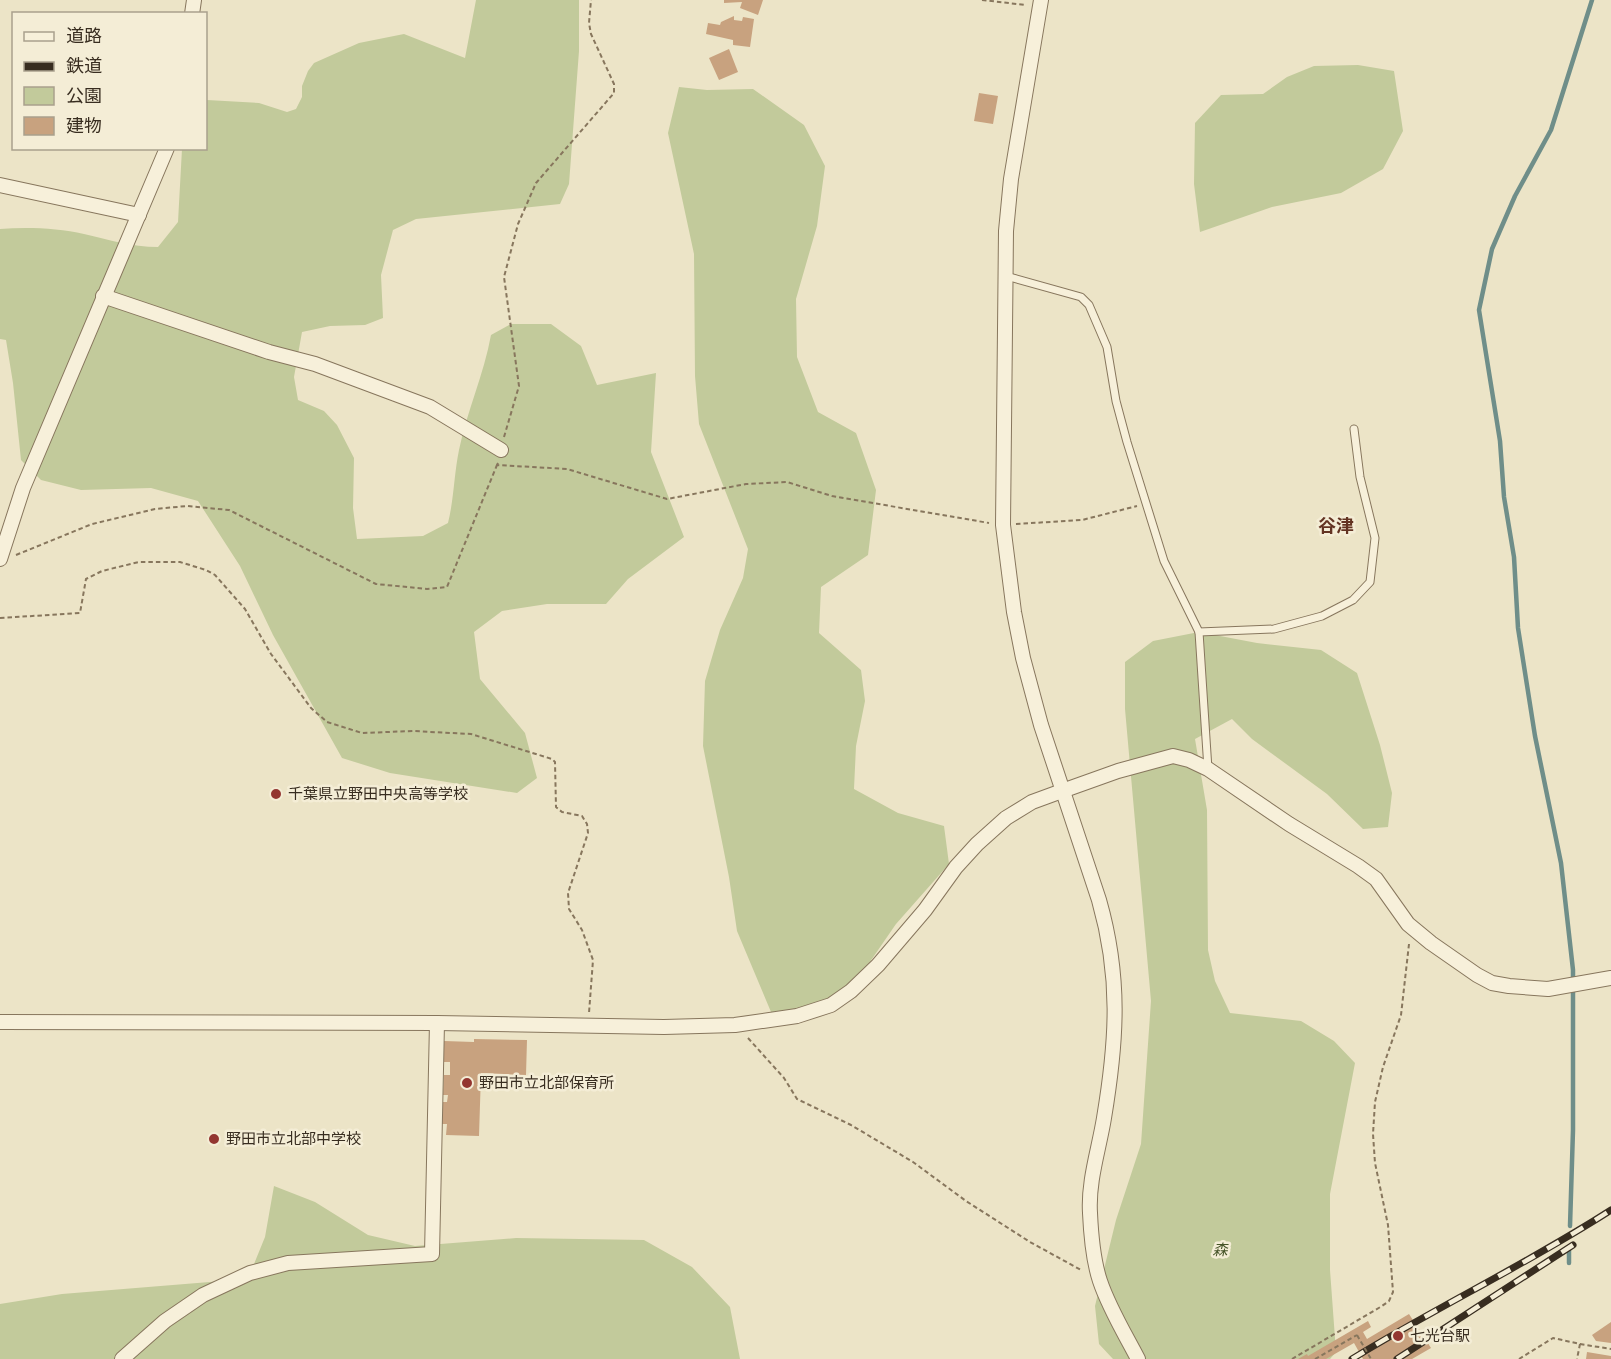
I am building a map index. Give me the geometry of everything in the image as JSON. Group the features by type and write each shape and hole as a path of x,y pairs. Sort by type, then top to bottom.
{"street":[{"path":"1041,3 1011,179 1006,231 1003,525 1014,612 1023,658 1041,725 1107,930 1113,964 1116,1002 1110,1080 1089,1210 1100,1280 1138,1359"},
{"path":"5,558 23,488 167,150"},
{"path":"0,186 139,215"},
{"path":"103,296 269,352 315,364 430,407 501,450"},
{"path":"0,1022 437,1023 664,1027 735,1025 796,1016 831,1005 851,991 878,965 925,910 956,867 1006,818 1032,802 1118,771 1173,756 1189,759 1208,769 1358,866 1376,879 1408,924 1455,961 1492,983 1531,988 1571,986 1611,978"},
{"path":"122,1359 165,1321 203,1295 250,1273 288,1263 432,1254 437,1023"}],"lane":[{"path":"1006,276 1081,297 1089,306 1107,347 1121,422 1164,561 1200,632 1208,769"},
{"path":"1200,632 1274,629 1322,616 1353,600 1371,582 1375,538 1360,477 1354,429"}],"path":[{"path":"5,558 92,524 155,509 188,506 229,510 376,584 427,589 447,586 497,465 519,386 504,277 518,224 536,183 614,93 614,84 591,34 589,23 591,0"},
{"path":"981,0 1041,3"},
{"path":"497,465 567,469 668,499 746,484 787,482 831,496 1003,525 1082,520 1147,503"},
{"path":"0,618 80,613 86,579 102,571 139,562 180,562 206,570 230,591 245,609 271,654 312,708 327,722 362,734 413,731 471,734 552,759 555,762 556,807 562,812 582,816 587,824 588,833 568,893 569,909 582,930 593,960 586,1025"},
{"path":"1294,1358 1382,1306 1389,1301 1393,1292 1388,1225 1375,1163 1373,1134 1375,1102 1383,1067 1401,1015 1409,948 1408,924"},
{"path":"735,1025 784,1078 797,1099 851,1125 913,1162 966,1201 1030,1242 1100,1280"},
{"path":"1316,1359 1357,1335 1371,1359"},
{"path":"1519,1359 1553,1338 1611,1349"},
{"path":"1577,1359 1580,1344"},
{"path":"1294,1358 1299,1359"}],"green space":[{"path":"476,0 579,0 579,51 569,184 560,204 416,219 393,230 381,275 383,318 365,325 330,326 302,332 294,377 298,400 324,411 337,425 354,458 353,508 357,539 423,536 448,523 459,450 491,335 511,324 551,324 581,346 597,385 656,373 651,452 684,537 628,579 606,604 547,604 502,611 474,632 480,679 525,733 537,778 517,793 390,773 342,758 273,635 240,566 198,501 151,488 81,490 41,480 21,460 6,340 0,339 0,229 64,230 130,244 158,247 178,222 182,150 207,150 207,100 259,103 287,112 296,109 302,97 302,86 314,63 359,43 404,34 465,58"},
{"path":"1358,65 1394,71 1403,131 1383,169 1341,193 1272,207 1200,232 1194,184 1195,123 1221,95 1263,94 1287,77 1314,66"},
{"path":"679,87 707,90 753,89 804,125 825,166 817,226 796,299 797,357 818,412 856,433 876,490 868,555 821,587 819,633 861,670 865,701 856,746 854,789 898,813 944,826 949,864 896,924 845,998 826,1011 771,1012 737,931 729,877 703,746 705,681 720,630 743,578 748,549 699,424 695,376 694,254 668,133"},
{"name":"森","path":"1199,632 1257,643 1321,650 1357,673 1380,745 1392,793 1388,827 1363,829 1327,794 1252,739 1232,719 1195,739 1207,810 1208,950 1215,981 1230,1013 1301,1021 1334,1041 1355,1063 1330,1194 1330,1270 1336,1352 1330,1359 1113,1359 1099,1344 1095,1306 1116,1220 1141,1144 1151,1001 1125,709 1125,662 1153,641"},
{"path":"274,1186 315,1202 368,1235 415,1246 516,1238 644,1240 692,1267 730,1307 740,1359 0,1359 0,1304 62,1294 222,1281 252,1269 265,1237"}],"building":[{"path":"724,0 763,0 758,15 740,8 742,2 724,3"},
{"path":"734,16 734,20 742,21 743,17 754,19 750,47 733,45 733,40 706,34 708,23 720,25 721,22"},
{"path":"729,49 738,72 719,80 709,58"},
{"path":"979,93 998,96 993,124 974,121"},
{"path":"474,1039 527,1040 526,1075 481,1073 479,1136 446,1135 447,1124 442,1124 443,1102 447,1102 448,1095 443,1095 444,1075 450,1075 450,1062 444,1062 444,1041 474,1042"},
{"name":"七光台駅","path":"1409,1314 1431,1348 1412,1359 1363,1359 1354,1343 1326,1359 1298,1359 1307,1354 1308,1356 1368,1321 1371,1327 1363,1332 1367,1339"},
{"path":"1611,1322 1611,1343 1596,1341 1592,1335"},
{"path":"1587,1352 1611,1356 1611,1359 1586,1359"}],"waterway":[{"path":"1570,1226 1573,1130 1573,970 1561,863 1535,736 1518,628 1514,557 1504,497 1500,441 1479,310 1492,249 1515,196 1551,130 1592,0"},
{"path":"1569,1248 1569,1263"}],"railway":[{"path":"1352,1359 1547,1249 1611,1210"},
{"path":"1397,1359 1573,1245"}],"place":[{"name":"千葉県立野田中央高等学校","path":"276,794"},
{"name":"野田市立北部保育所","path":"467,1083"},
{"name":"野田市立北部中学校","path":"214,1139"},
{"name":"七光台駅","path":"1398,1336"}],"district":[{"name":"谷津","path":"1336,526"}]}
